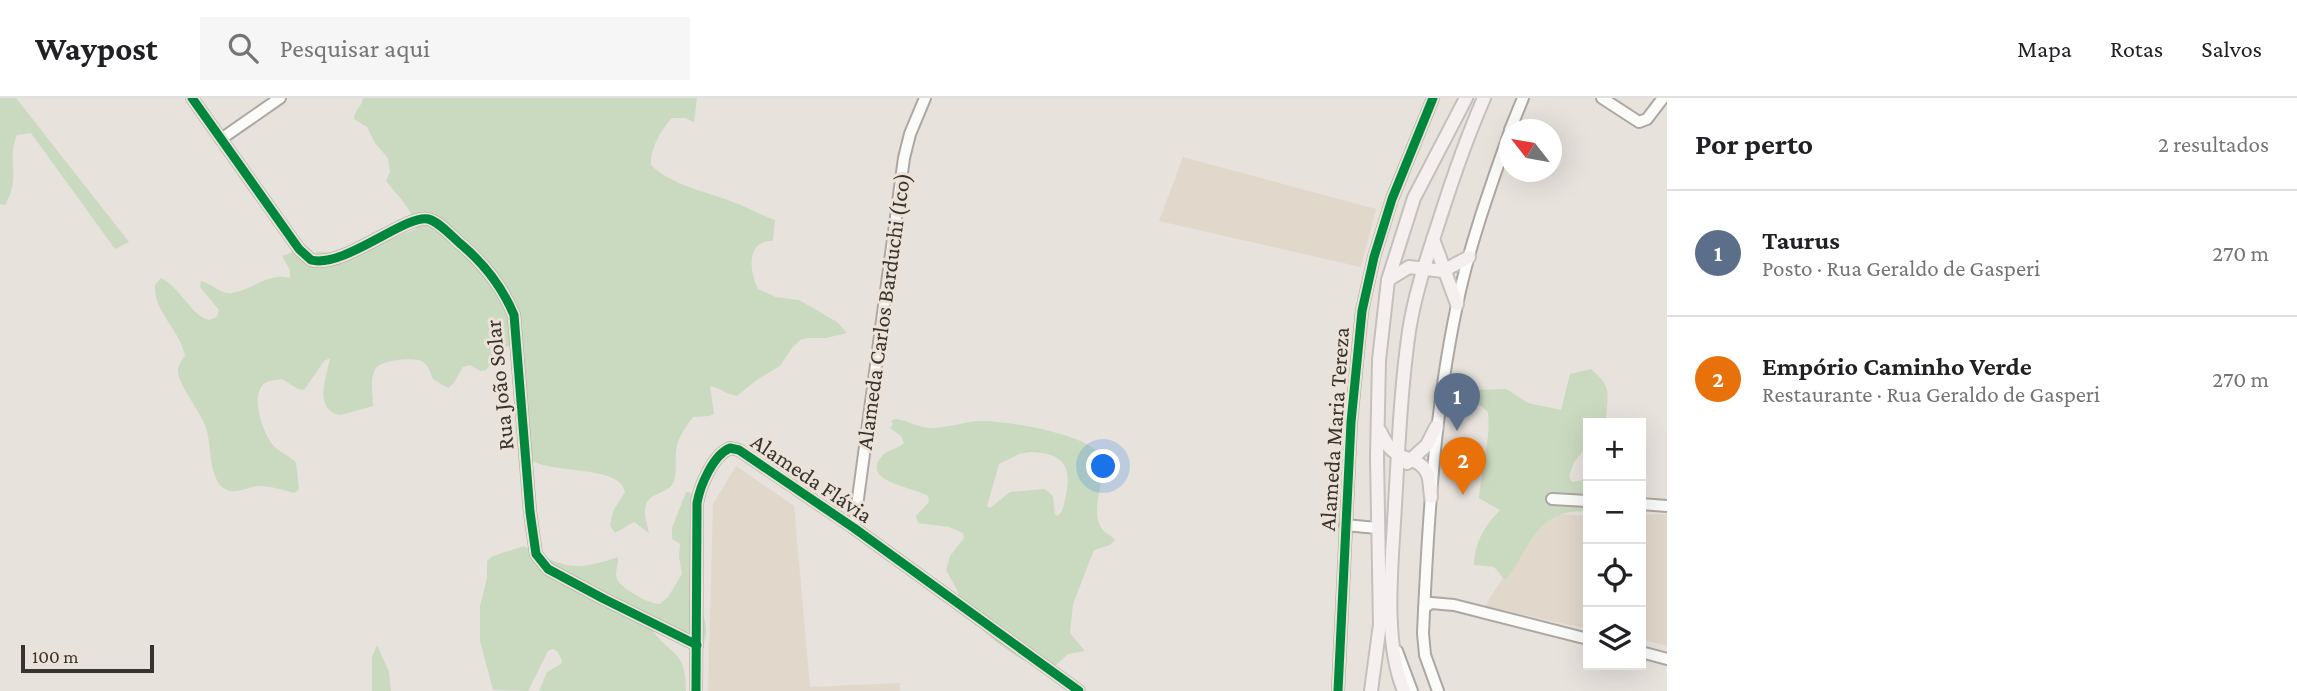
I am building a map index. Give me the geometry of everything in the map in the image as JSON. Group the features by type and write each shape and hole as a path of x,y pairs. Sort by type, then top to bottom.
{"main road":[{"path":"1371,691 1378,655 1380,624 1377,528 1379,360 1388,280 1414,198 1466,98"},
{"path":"1404,691 1394,647 1393,545 1397,455 1410,330 1423,268 1468,134 1484,98"},
{"path":"1433,239 1457,304"},
{"path":"1388,280 1404,268 1443,271 1469,257"},
{"path":"1379,427 1384,441 1397,455 1412,458 1424,468 1428,475 1431,497"},
{"path":"1397,473 1427,445 1436,427"}],"street":[{"name":"Rua João Solar","path":"192,98 299,249 312,260 326,260 356,250 421,219 435,222 473,255 508,300 514,315 530,512 536,554 548,569 697,645"},
{"path":"221,139 280,98"},
{"name":"Alameda Carlos Barduchi (Ico)","path":"854,528 904,158 910,134 925,98"},
{"name":"Alameda Maria Tereza","path":"1338,691 1345,524 1355,368 1362,311 1374,257 1392,200 1433,98"},
{"path":"1514,119 1523,98"},
{"path":"1602,98 1639,122 1647,119 1663,98"},
{"path":"1438,691 1425,655 1423,633 1436,427 1457,304 1499,164"},
{"path":"1374,257 1394,262"},
{"name":"Alameda Flávia","path":"696,691 699,491 718,457 726,449 738,450 854,528 1079,691"},
{"path":"1552,499 1583,501"},
{"path":"1646,504 1667,506"},
{"path":"1345,524 1377,528"},
{"path":"1426,584 1454,605"},
{"path":"1424,608 1431,603 1454,605 1583,638"},
{"path":"1394,647 1401,658 1412,691"},
{"path":"1646,653 1667,659"}],"shaded area":[{"path":"1183,157 1376,209 1361,267 1159,221"},
{"path":"736,466 794,506 810,687 900,683 900,691 708,691 713,504"},
{"path":"1544,513 1583,516 1583,628 1485,606"},
{"path":"1667,514 1667,646 1646,640 1646,515"}],"green space":[{"path":"0,98 16,98 129,242 115,249 31,133 17,135 10,195 5,205 0,204"},
{"path":"363,98 697,98 694,122 685,118 672,118 657,140 651,165 679,183 775,220 773,241 758,246 752,258 758,289 776,297 799,300 837,322 847,333 800,340 780,366 737,396 710,386 714,414 693,417 682,433 677,447 672,485 651,497 646,505 649,533 634,522 615,533 610,526 613,511 625,492 620,483 611,477 552,467 529,459 514,342 503,350 486,370 480,371 470,365 463,367 448,388 433,379 424,362 412,359 380,365 373,375 373,406 341,415 332,412 324,400 330,358 324,361 304,390 282,379 265,383 258,396 259,414 273,445 296,462 299,490 294,493 257,486 229,491 216,478 206,428 179,376 179,366 185,356 158,304 155,285 161,278 197,313 209,320 217,317 219,310 200,287 201,281 232,293 275,277 290,278 290,270 282,256 296,251 312,255 317,252 354,253 416,229 409,210 386,181 390,172 388,158 375,143 367,127 354,119"},
{"path":"1591,369 1608,392 1606,418 1583,418 1583,451 1574,462 1569,476 1572,482 1583,480 1583,511 1556,516 1545,523 1505,580 1494,567 1474,565 1481,535 1500,510 1479,498 1488,434 1488,412 1477,403 1459,397 1475,390 1506,389 1528,403 1561,410 1570,374"},
{"path":"895,419 931,428 979,421 1025,426 1081,441 1100,456 1102,474 1097,513 1103,530 1115,540 1110,545 1094,550 1073,604 1070,633 1085,651 1068,654 1053,668 1030,663 996,642 972,620 962,606 946,570 950,556 964,538 963,533 949,527 918,523 916,516 929,502 928,496 891,482 877,471 877,463 884,454 904,443 901,436 890,428 893,424 891,421","holes":["1041,453 1057,458 1066,468 1066,495 1063,509 1058,516 1055,514 1053,496 1045,489 1010,492 990,508 987,506 999,464 1019,454"]},
{"path":"686,492 690,492 694,497 696,599 705,622 705,639 703,645 699,645 692,632 676,635 653,631 681,661 686,691 539,691 547,672 561,664 562,660 553,649 548,651 528,691 493,690 480,641 480,606 487,578 487,561 493,556 524,546 549,559 570,565 590,565 618,557 616,574 619,583 636,595 660,604 668,597 682,574 680,544 672,539 672,528"},
{"path":"377,645 389,672 391,691 372,691 372,657"}],"cycle path":[{"path":"192,98 299,249 311,260 324,261 340,257 405,225 428,219 442,227 478,261 499,286 514,315 530,512 536,554 548,569 697,645"},
{"path":"1338,691 1351,422 1362,311 1374,257 1392,199 1433,98"},
{"path":"696,691 697,503 704,480 713,464 730,448 739,450 854,528 1079,691"}],"place":[{"name":"Taurus","path":"1457,431"},
{"name":"Empório Caminho Verde","path":"1463,495"}]}
